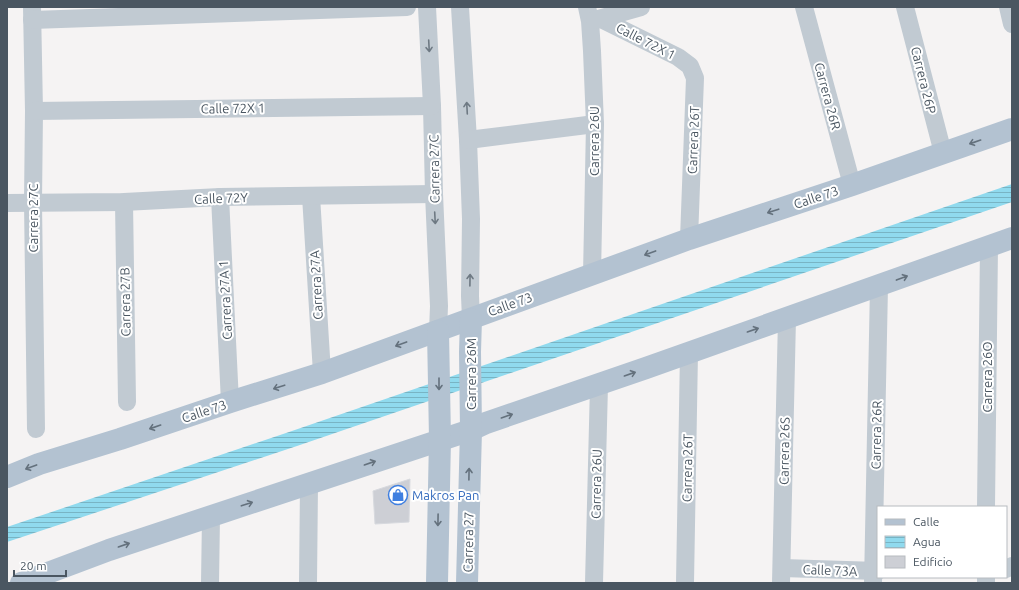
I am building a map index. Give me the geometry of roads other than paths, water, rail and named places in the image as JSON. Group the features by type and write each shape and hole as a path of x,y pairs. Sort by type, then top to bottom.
{"main road":[{"name":"Calle 73","path":"7,477 39,464 120,440 230,402 322,373 689,239 852,185 1012,129"},
{"path":"21,583 109,550 470,430 486,423 599,385 1012,238"},
{"name":"Carrera 26M","path":"470,430 471,319"},
{"path":"437,583 440,439 438,331"},
{"name":"Carrera 27","path":"467,583 470,430"}],"street":[{"path":"32,13 407,7"},
{"name":"Carrera 27C","path":"427,7 439,306 438,331"},
{"path":"460,7 471,219 471,319"},
{"path":"593,15 640,7"},
{"name":"Carrera 26R","path":"804,7 852,185"},
{"name":"Carrera 26P","path":"905,7 943,153"},
{"path":"1008,7 1012,24"},
{"name":"Carrera 27C","path":"32,13 36,429"},
{"name":"Calle 72X 1","path":"593,15 678,57 690,66"},
{"name":"Carrera 26U","path":"592,275 595,124 593,15"},
{"name":"Carrera 26T","path":"689,239 695,78 690,66"},
{"name":"Calle 72X 1","path":"34,111 432,106"},
{"path":"468,140 595,124"},
{"name":"Calle 72Y","path":"7,203 124,202 220,198 434,194"},
{"name":"Carrera 27A","path":"311,196 322,373"},
{"name":"Carrera 27A 1","path":"220,198 230,402"},
{"name":"Carrera 27B","path":"124,202 127,402"},
{"name":"Carrera 26O","path":"986,506 989,246"},
{"name":"Carrera 26R","path":"875,575 879,286"},
{"name":"Carrera 26S","path":"781,576 787,318"},
{"name":"Carrera 26T","path":"685,583 689,352"},
{"name":"Carrera 26U","path":"594,583 599,385"},
{"path":"308,583 309,484"},
{"path":"210,583 211,516"},
{"name":"Calle 73A","path":"781,576 875,575"}],"water":[{"path":"1012,184 1012,202 297,446 7,542 7,527"}],"place":[{"name":"Makros Pan","path":"398,495"}]}
